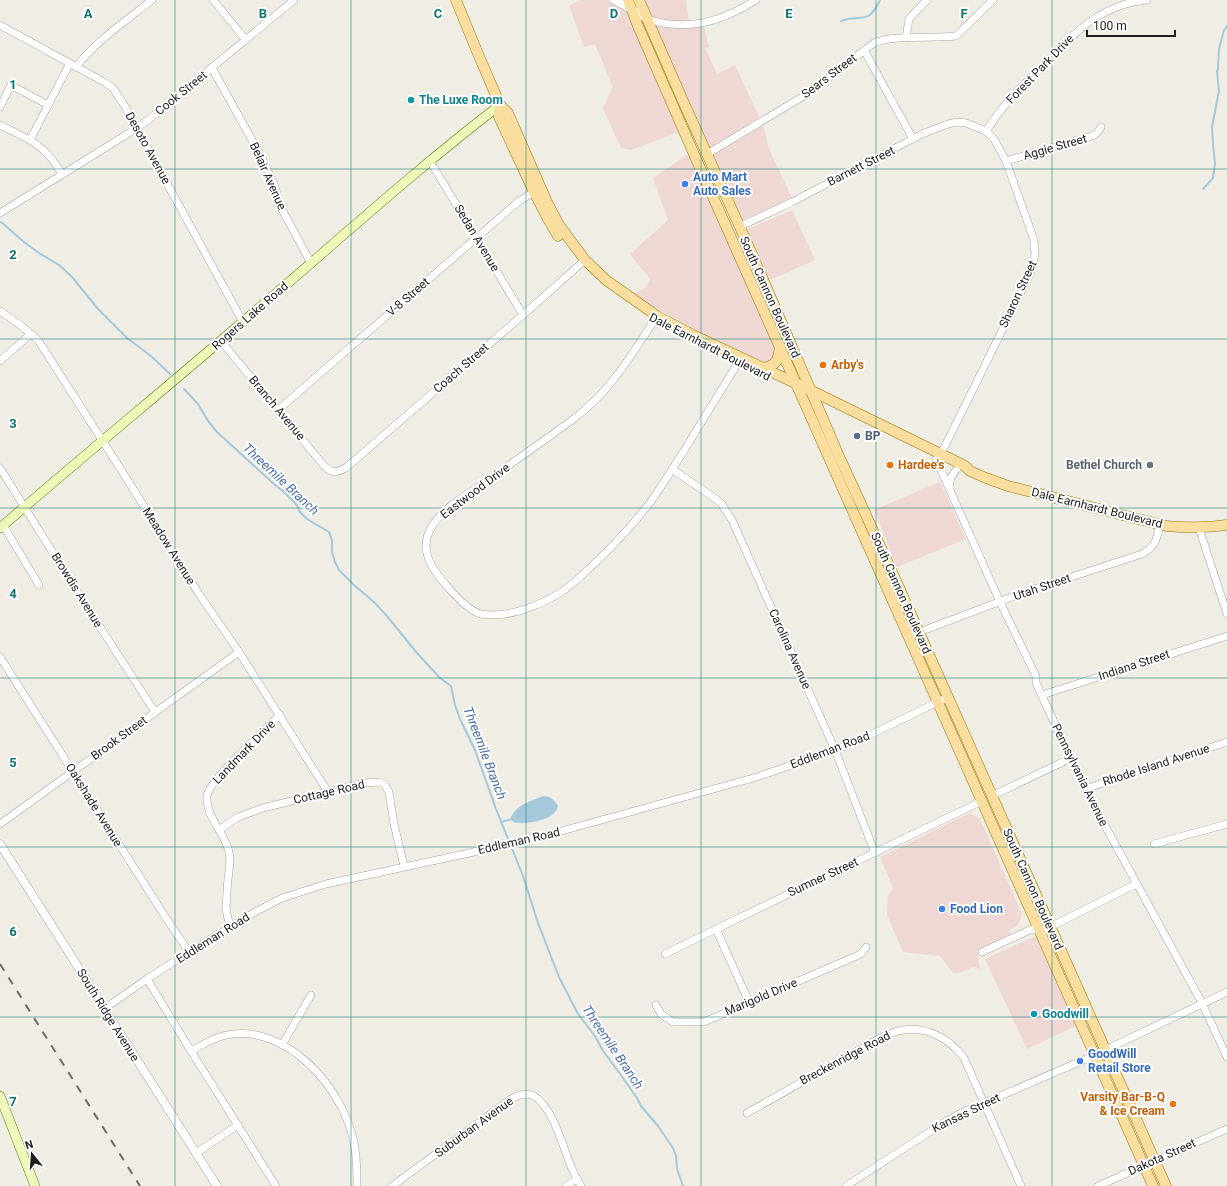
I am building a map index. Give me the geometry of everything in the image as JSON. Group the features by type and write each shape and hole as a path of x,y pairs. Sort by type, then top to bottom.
{"main road":[{"name":"Dale Earnhardt Boulevard","path":"456,0 500,105 508,113 537,190 582,262 655,318 690,340 738,363 798,387"},
{"name":"South Cannon Boulevard","path":"639,0 740,227 812,394 1166,1186"},
{"name":"South Cannon Boulevard","path":"630,4 640,32 712,195 1153,1186"},
{"name":"Rogers Lake Road","path":"2,526 221,341 430,161 500,105"},
{"path":"712,195 719,201 731,221 740,227"},
{"name":"Dale Earnhardt Boulevard","path":"655,318 763,368 812,394 939,456 965,466 970,471 986,478 1026,491 1160,524 1185,528 1227,525"},
{"path":"763,368 776,364 779,357 780,346"},
{"name":"Dale Earnhardt Boulevard","path":"939,456 957,469 962,471 970,471"},
{"path":"0,1096 35,1186"}],"street":[{"path":"30,140 48,105 73,65 152,0"},
{"path":"214,0 246,40"},
{"name":"Cook Street","path":"0,213 137,128 294,0"},
{"path":"614,0 630,4 647,19 660,23 696,25 720,18 748,2 756,0"},
{"path":"906,38 912,15 927,0"},
{"path":"864,50 878,41 887,39 956,36 993,0"},
{"name":"Forest Park Drive","path":"986,131 998,113 1021,88 1062,45 1081,28 1098,16 1116,8 1147,0"},
{"name":"Desoto Avenue","path":"0,25 113,88 137,128 242,322"},
{"name":"Sears Street","path":"707,154 807,94 864,50 913,139"},
{"name":"Belair Avenue","path":"212,68 262,158 273,182 280,206 311,264"},
{"path":"0,107 11,85 48,105"},
{"name":"Barnett Street","path":"740,227 792,202 913,139 948,124 958,122 971,124 986,131"},
{"path":"0,125 30,140 49,156 63,174"},
{"name":"Aggie Street","path":"1006,161 1092,136 1098,132 1101,127"},
{"name":"Sharon Street","path":"939,456 1030,272 1035,254 1034,240 1006,161 994,139 986,131"},
{"name":"Sedan Avenue","path":"430,161 524,315"},
{"name":"V-8 Street","path":"279,409 519,201 537,190"},
{"name":"Coach Street","path":"335,472 347,467 524,315 582,262"},
{"name":"Meadow Avenue","path":"0,311 38,340 199,594 239,652 328,792"},
{"name":"Eastwood Drive","path":"655,318 627,362 609,385 587,408 455,504 440,516 431,529 427,541 427,552 430,563 457,597 470,609 480,614 498,616 544,602 563,591 574,582 622,536 652,500 738,363"},
{"path":"0,361 31,334"},
{"name":"Branch Avenue","path":"221,341 279,409 325,467 335,472"},
{"name":"Pennsylvania Avenue","path":"939,456 949,487 1000,602 1036,676 1036,683 1085,789 1202,1004 1227,1057"},
{"name":"Browdis Avenue","path":"0,468 78,593 156,712"},
{"name":"Carolina Avenue","path":"672,469 721,503 732,520 835,750 875,853"},
{"path":"949,487 951,477 957,469"},
{"name":"Utah Street","path":"908,636 1025,592 1142,554 1149,550 1156,541 1160,524"},
{"path":"2,526 39,584"},
{"path":"1199,528 1227,614"},
{"name":"Indiana Street","path":"1042,695 1227,636"},
{"name":"Brook Street","path":"0,824 239,652"},
{"name":"Oakshade Avenue","path":"0,657 189,952"},
{"name":"Eddleman Road","path":"104,1009 147,979 230,926 293,893 404,866 529,840 757,777 835,750 866,737 948,697"},
{"name":"Landmark Drive","path":"230,926 226,906 230,856 225,839 212,818 208,807 207,795 208,791 216,780 280,715"},
{"name":"Rhode Island Avenue","path":"1085,789 1227,742"},
{"path":"992,796 1071,758"},
{"name":"Cottage Road","path":"219,830 230,822 249,812 371,782 379,782 385,785 390,796 394,824 404,866"},
{"name":"Sumner Street","path":"665,954 982,801"},
{"path":"1154,844 1227,824"},
{"name":"South Ridge Avenue","path":"0,844 217,1186"},
{"path":"982,952 1032,929 1040,932 1136,884"},
{"path":"716,929 749,1002"},
{"name":"Marigold Drive","path":"656,1005 661,1014 672,1022 704,1022 861,954 866,947"},
{"path":"147,979 276,1186"},
{"path":"1105,1050 1227,992"},
{"path":"282,1046 311,995"},
{"name":"Breckenridge Road","path":"747,1113 882,1037 904,1030 917,1030 933,1033 950,1043 964,1058 985,1103"},
{"path":"191,1051 219,1037 234,1034 249,1034 265,1037 304,1059 318,1072 334,1093 350,1128 354,1143 357,1186"},
{"name":"Kansas Street","path":"846,1186 948,1120 1095,1055"},
{"name":"Suburban Avenue","path":"392,1186 511,1099 522,1094 534,1096 543,1104 550,1115 579,1183"},
{"path":"985,1103 1022,1186"},
{"path":"196,1153 238,1125"},
{"name":"Dakota Street","path":"1098,1186 1227,1129"},
{"path":"566,1186 579,1183"}],"shaded area":[{"path":"582,0 607,0 626,11 681,131 631,150 621,148 603,108 613,87 595,44 584,47 569,5"},
{"path":"645,0 686,0 690,28 704,27 709,47 705,48 717,74 735,65 763,125 769,149 792,198 743,220 670,61"},
{"path":"688,154 772,343 775,352 775,359 770,363 762,363 703,335 633,294 645,288 650,279 630,254 668,220 653,178"},
{"path":"792,210 815,260 770,280 748,229"},
{"path":"940,482 966,539 897,567 874,510"},
{"path":"970,813 980,819 1022,914 1018,925 1009,930 1011,935 977,950 980,969 974,967 959,973 953,973 940,956 903,952 887,915 888,896 893,888 880,857"},
{"path":"1036,936 1076,1026 1027,1049 985,959"}],"water":[{"path":"543,796 552,799 558,806 552,815 538,821 527,823 516,823 510,819 520,807"}],"waterway":[{"path":"841,21 864,18 871,14 880,0"},
{"path":"1203,189 1213,178 1215,164 1212,127 1219,91 1217,71 1219,49 1224,30 1227,26"},
{"name":"Threemile Branch","path":"1,222 24,242 59,265 72,277 98,309 127,338 151,356 170,374"},
{"name":"Threemile Branch","path":"184,389 198,404 208,421 217,432 284,492 296,504 300,512 307,519 329,532 332,540 332,552 339,570 374,602 416,652 440,678 451,686 460,719 475,750 496,809 523,876 538,923 559,977 578,1014 595,1036 603,1051 637,1098 641,1106 658,1126 673,1148 676,1156 677,1169 683,1186"},
{"path":"501,822 512,819"}],"railway":[{"path":"0,964 140,1186"}],"place":[{"name":"The Luxe Room","path":"411,100"},
{"name":"Auto Mart Auto Sales","path":"685,184"},
{"name":"Arby's","path":"823,365"},
{"name":"BP","path":"857,436"},
{"name":"Hardee's","path":"890,465"},
{"name":"Bethel Church","path":"1150,465"},
{"name":"Food Lion","path":"942,909"},
{"name":"Goodwill","path":"1034,1014"},
{"name":"GoodWill Retail Store","path":"1080,1061"},
{"name":"Varsity Bar-B-Q & Ice Cream","path":"1173,1104"}]}
